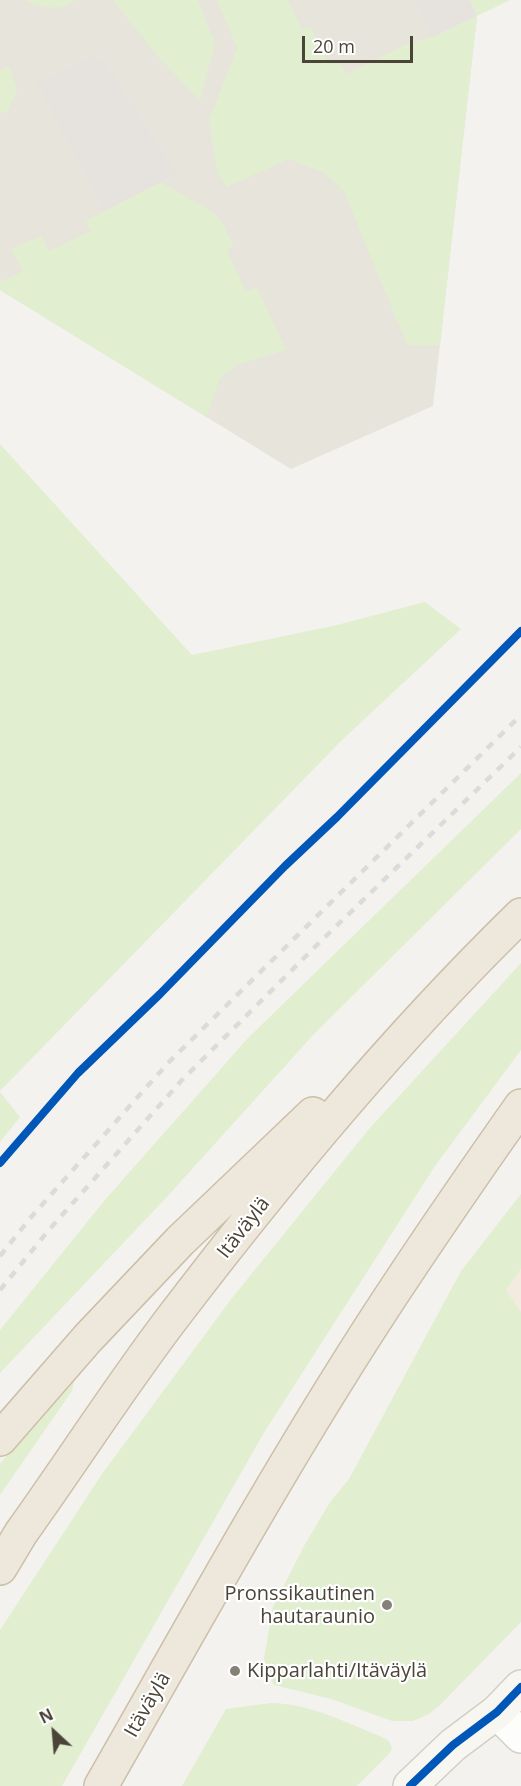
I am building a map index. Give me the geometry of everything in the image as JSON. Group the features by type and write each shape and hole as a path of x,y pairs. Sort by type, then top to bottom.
{"highway":[{"name":"Itäväylä","path":"0,1568 21,1533 170,1322 327,1124 465,970 521,915"},
{"path":"0,1439 88,1338 180,1241 465,970"},
{"name":"Itäväylä","path":"101,1786 341,1374 459,1194 521,1106"}],"street":[{"path":"410,1786 453,1745 497,1712 521,1687"},
{"path":"497,1712 521,1736"}],"shaded area":[{"path":"0,0 470,0 477,16 433,406 291,469 0,290"},
{"path":"414,0 470,0 477,15 432,37"},
{"path":"92,55 107,66 177,174 103,211 37,82"},
{"path":"521,1269 521,1312 506,1290"}],"green space":[{"path":"25,0 75,0 58,8 51,8"},
{"path":"113,0 198,0 215,43 200,101 161,60"},
{"path":"217,0 290,0 288,1 302,30 310,26 330,64 339,60 346,74 407,44 432,37 477,16 440,345 407,345 344,191 323,172 289,159 227,187 218,174 209,120 237,48"},
{"path":"470,0 510,0 477,16"},
{"path":"9,66 17,91 7,111 0,114 0,71"},
{"path":"160,182 213,212 221,221 234,246 227,250 246,292 257,287 286,350 237,365 220,378 206,417 0,290 0,282 23,271 11,249 41,236 49,251 91,231 86,221"},
{"path":"0,444 192,655 333,626 425,602 461,629 341,741 0,1091"},
{"path":"521,773 521,829 314,1034 165,1199 0,1373 0,1330 104,1201 248,1038"},
{"path":"521,963 521,1050 435,1166 265,1431 62,1786 0,1786 0,1630 102,1474 232,1298 369,1129"},
{"path":"0,1092 20,1117 0,1142"},
{"path":"521,1194 521,1269 506,1290 521,1312 521,1622 440,1705 429,1714 413,1721 392,1721 331,1699 274,1685 267,1673 264,1658 273,1607 304,1546 330,1502 349,1479 461,1271"},
{"path":"69,1380 74,1382 72,1391 0,1495 0,1464"},
{"path":"271,1703 299,1706 327,1715 382,1737 389,1741 392,1749 357,1786 182,1786 226,1709"}],"railway":[{"path":"0,1256 32,1216 168,1063 521,715"},
{"path":"0,1290 48,1231 182,1080 325,937 521,747"}],"cycle path":[{"path":"0,1163 78,1073 160,994 521,631"},
{"path":"410,1786 453,1745 497,1712 521,1687"}],"place":[{"name":"Pronssikautinen hautaraunio","path":"387,1605"},
{"name":"Kipparlahti/Itäväylä","path":"235,1671"}]}
